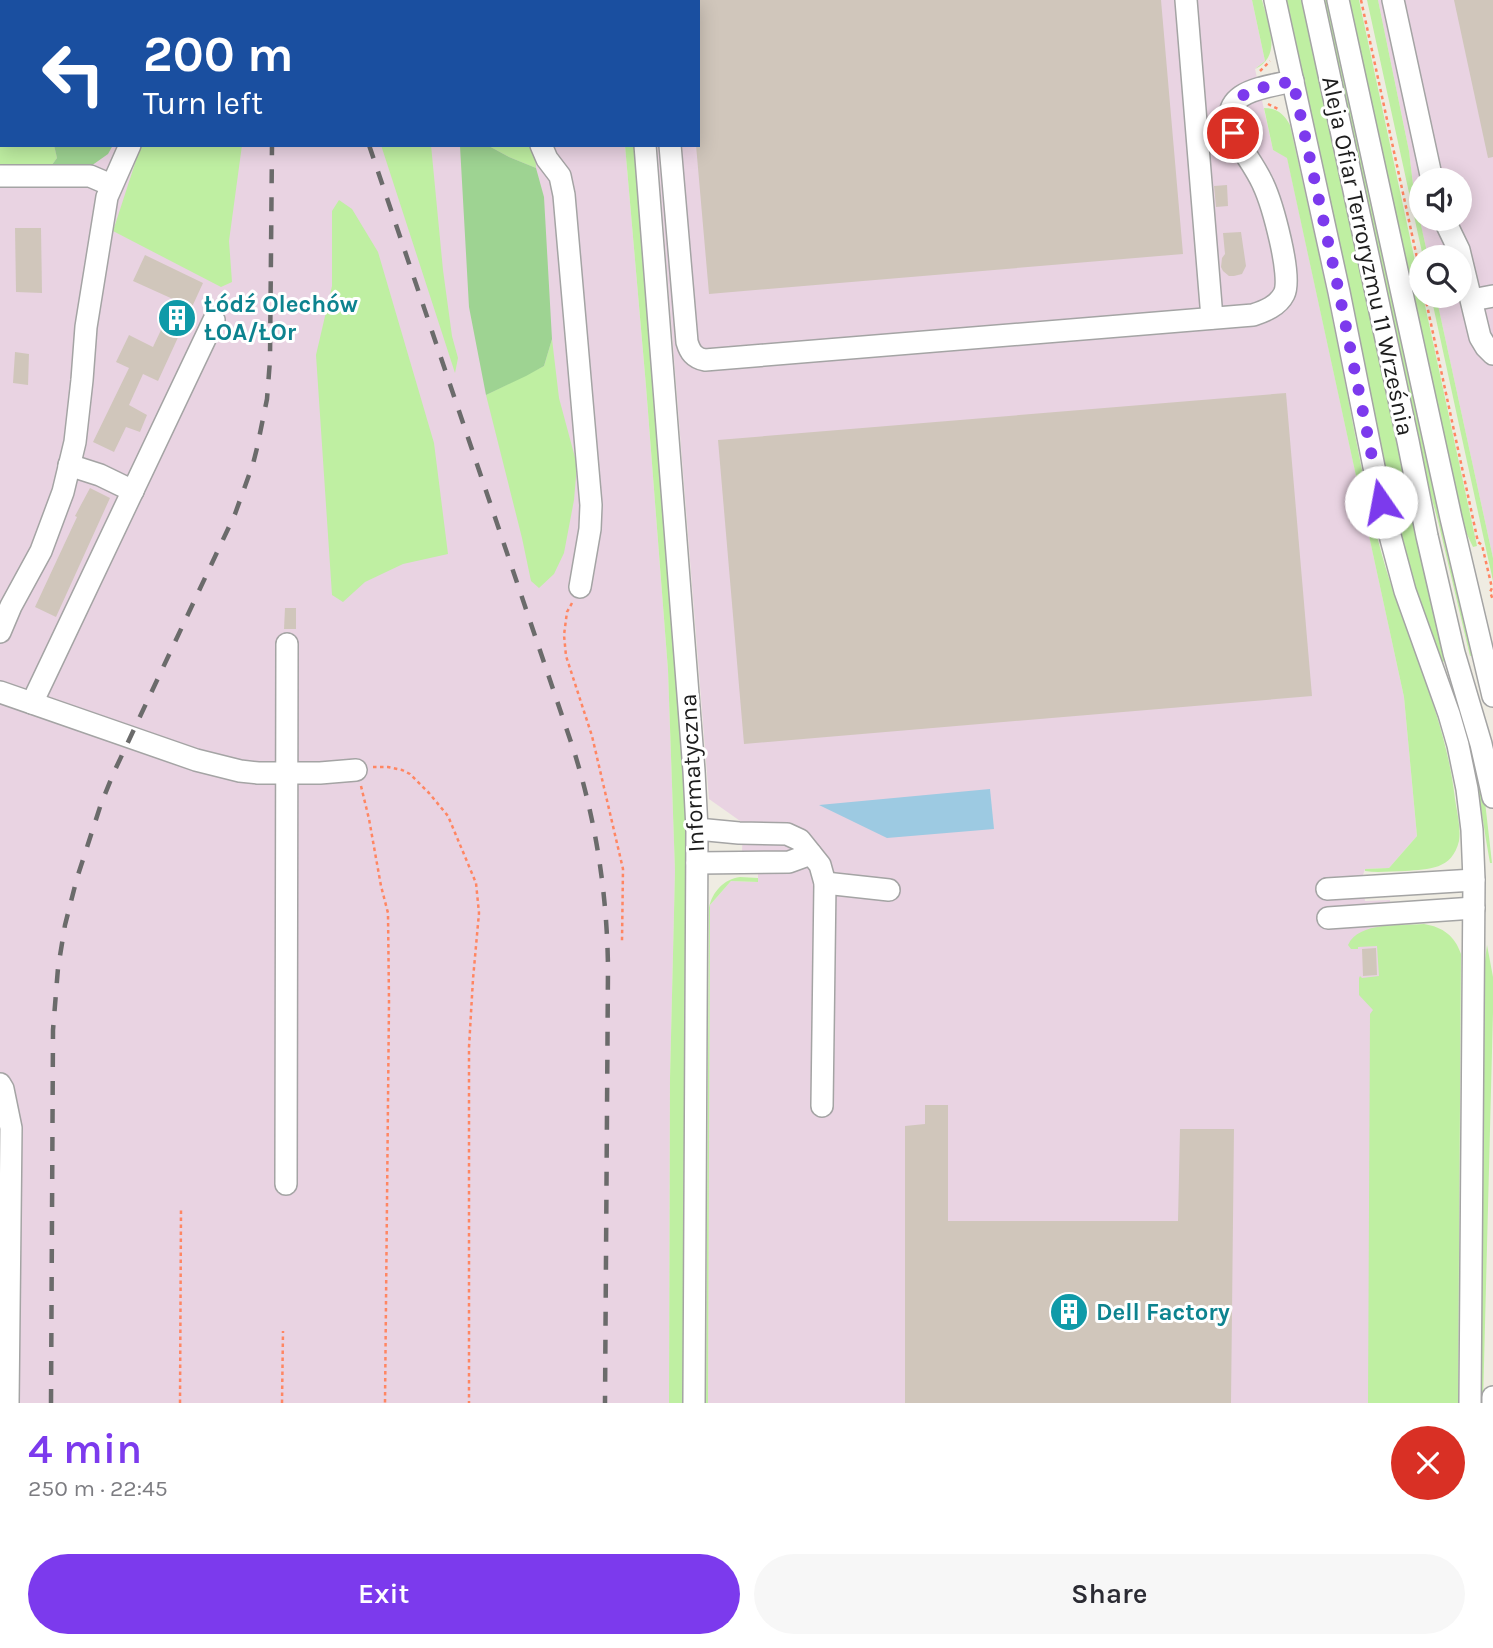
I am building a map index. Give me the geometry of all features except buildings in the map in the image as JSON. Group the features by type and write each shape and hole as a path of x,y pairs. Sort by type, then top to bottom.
{"street":[{"path":"1186,0 1212,318"},
{"path":"1275,0 1386,522 1405,591 1456,737 1467,789 1474,880 1470,1403"},
{"name":"Aleja Ofiar Terroryzmu 11 Września","path":"1313,0 1454,653 1468,701 1484,718 1493,797"},
{"name":"Aleja Ofiar Terroryzmu 11 Września","path":"1338,0 1451,518 1493,694"},
{"path":"1393,0 1429,168"},
{"path":"670,147 687,342 689,350 699,359 1253,314 1275,305 1283,296 1287,286 1287,274 1264,184 1233,133 1230,115 1236,101 1248,92 1293,81"},
{"path":"0,632 41,551 63,492 75,442 86,327 107,197 129,147"},
{"path":"542,147 560,176 564,195 591,505 590,529 580,587"},
{"name":"Informatyczna","path":"645,147 697,830 694,1403"},
{"path":"0,176 90,176 111,185"},
{"path":"1450,231 1482,298 1480,337 1493,354"},
{"path":"32,703 214,320"},
{"path":"69,466 100,475 133,491"},
{"path":"286,1184 287,644"},
{"path":"0,692 202,762 253,772 325,773 356,770"},
{"path":"1468,701 1493,694"},
{"path":"697,830 787,834 800,840 820,866 825,883 822,1106"},
{"path":"697,863 789,862 811,854"},
{"path":"1327,889 1474,880"},
{"path":"825,883 889,890"},
{"path":"1328,918 1474,908"},
{"path":"0,1084 12,1128 8,1403"},
{"path":"1493,1396 1493,1403"}],"path":[{"path":"1361,0 1414,245"},
{"path":"1428,308 1478,542 1482,545 1490,577 1493,600"},
{"path":"580,587 567,612 566,656 592,736 623,869 622,941"},
{"path":"385,1403 388,913 356,770 388,766 402,770 416,780 448,816 476,883 479,913 470,1047 469,1403"},
{"path":"180,1403 181,1209"},
{"path":"282,1403 283,1331"}],"shaded area":[{"path":"700,0 1252,0 1265,61 1255,69 1273,150 1287,157 1404,697 1417,836 1389,868 1365,869 1363,886 1365,901 1390,900 1429,1403 708,1403 710,905 731,881 758,882 758,854 742,853 743,823 709,799 657,147 700,147"},
{"path":"1378,0 1493,0 1493,558 1439,308 1472,308 1472,245 1425,245 1422,231 1472,231 1472,168 1411,168"},
{"path":"0,147 625,147 668,670 675,871 670,1078 669,1403 0,1403"}],"green space":[{"path":"1252,0 1262,0 1271,39 1269,56 1264,63 1255,69 1265,61"},
{"path":"1283,0 1303,0 1446,661 1442,662 1404,562"},
{"path":"1320,0 1330,0 1474,655 1470,656 1417,446"},
{"path":"1348,0 1359,0 1412,245 1409,245 1409,279"},
{"path":"1367,0 1378,0 1409,151 1409,193"},
{"path":"1264,108 1280,112 1290,125 1378,540 1432,701 1450,766 1460,831 1459,841 1451,858 1431,868 1365,871 1389,868 1417,836 1404,697 1287,158 1273,150"},
{"path":"0,147 54,147 57,158 49,169 0,168"},
{"path":"54,147 112,147 108,154 91,166 49,169 57,158"},
{"path":"140,147 242,147 229,241 232,282 221,287 113,231"},
{"path":"382,147 431,147 443,270 452,336 458,358 455,373"},
{"path":"460,147 491,147 536,168 544,197 552,339 544,366 486,395 469,307"},
{"path":"491,147 535,147 536,168"},
{"path":"625,147 637,147 688,790 688,1403 669,1403 670,1078 675,871 668,670"},
{"path":"339,200 352,209 378,252 434,443 448,554 403,564 365,582 343,602 332,595 316,355 332,286 332,211"},
{"path":"1417,231 1422,231 1425,245 1420,245"},
{"path":"1415,308 1426,308 1477,546 1473,547 1463,526"},
{"path":"1434,308 1439,308 1493,558 1493,581"},
{"path":"552,339 559,398 577,465 574,500 564,553 554,574 539,588 531,581 486,395 544,366"},
{"path":"1467,735 1484,793 1492,863 1490,863"},
{"path":"740,877 758,878 758,882 731,881 710,905 720,887 729,880"},
{"path":"710,905 708,1403 709,908"},
{"path":"1424,924 1447,933 1461,954 1458,1403 1368,1403 1370,1014 1373,1010 1359,995 1359,978 1379,976 1377,946 1351,949 1348,945 1353,937 1371,928"},
{"path":"1487,945 1493,977 1493,1012 1483,1403 1478,1403 1484,969"}],"water":[{"path":"990,789 994,829 887,838 819,805"}],"railway":[{"path":"51,1403 53,1030 65,925 77,878 114,772 235,514 253,464 267,399 270,360 272,147"},
{"path":"370,147 574,751 594,831 603,885 608,967 605,1403"}],"place":[{"name":"Łódź Olechów ŁOA/ŁOr","path":"177,318"},
{"name":"Dell Factory","path":"1069,1312"}],"route":[{"path":"1233,133 1230,115 1232,106 1241,96 1259,88 1293,81 1381,502"}]}
